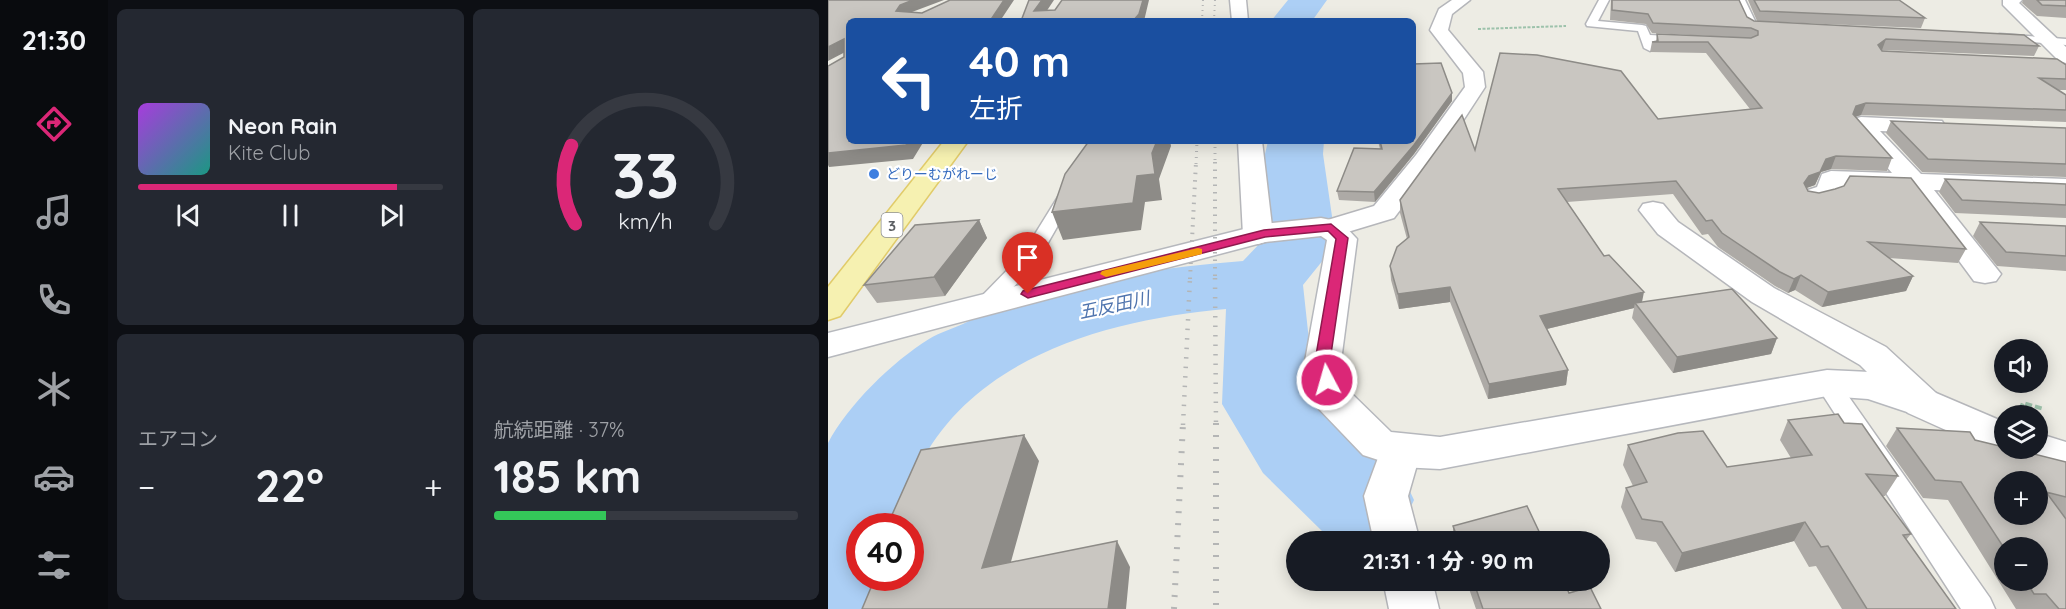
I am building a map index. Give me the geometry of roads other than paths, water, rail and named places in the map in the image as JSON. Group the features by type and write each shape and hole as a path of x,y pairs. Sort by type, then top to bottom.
{"main road":[{"name":"3","path":"828,309 954,144"}],"street":[{"path":"1238,0 1240,18"},
{"path":"828,345 1261,234 1326,227 1384,212 1425,160 1475,87 1473,72 1439,30 1445,12 1462,0"},
{"path":"2014,0 2009,2 2055,40 2062,61"},
{"path":"1952,127 1861,124 1912,180 1985,274"},
{"path":"1250,144 1261,234"},
{"path":"1814,197 1829,191 1831,179 2066,187"},
{"path":"1653,210 1668,228 1763,295 1873,356 1922,403"},
{"path":"1945,223 1978,225"},
{"path":"1326,227 1342,238 1323,361 1332,398 1377,444 1400,452 1440,453 1827,383 1870,386 1922,403 1994,435"},
{"path":"1394,531 1386,496 1400,452"},
{"path":"2048,453 2066,459"},
{"path":"1410,591 1414,609"}],"lane":[{"path":"1604,0 1591,24 1642,28 1648,43 1703,41"},
{"path":"1740,0 1752,26 1788,27"},
{"path":"1988,36 2055,40"},
{"path":"986,304 1030,258 1081,175"},
{"path":"1827,383 1979,609"}],"waterway":[{"name":"五反田川","path":"1293,18 1308,0"},
{"name":"五反田川","path":"1265,282 1300,244 1294,154 1296,144"},
{"name":"五反田川","path":"828,605 847,579 873,453 911,404 960,360 1024,329 1097,306 1207,287 1265,282"},
{"path":"1265,282 1269,404 1298,446 1361,500"}],"railway":[{"path":"1202,18 1203,0"},
{"path":"1214,18 1215,0"},
{"path":"1196,164 1197,144"},
{"path":"1215,144 1215,278"},
{"path":"1190,279 1196,162"},
{"path":"1183,425 1190,278"},
{"path":"1215,278 1216,425"},
{"path":"1174,609 1183,423"},
{"path":"1216,425 1216,609"}],"place":[{"name":"どりーむがれーじ","path":"874,174"}]}
